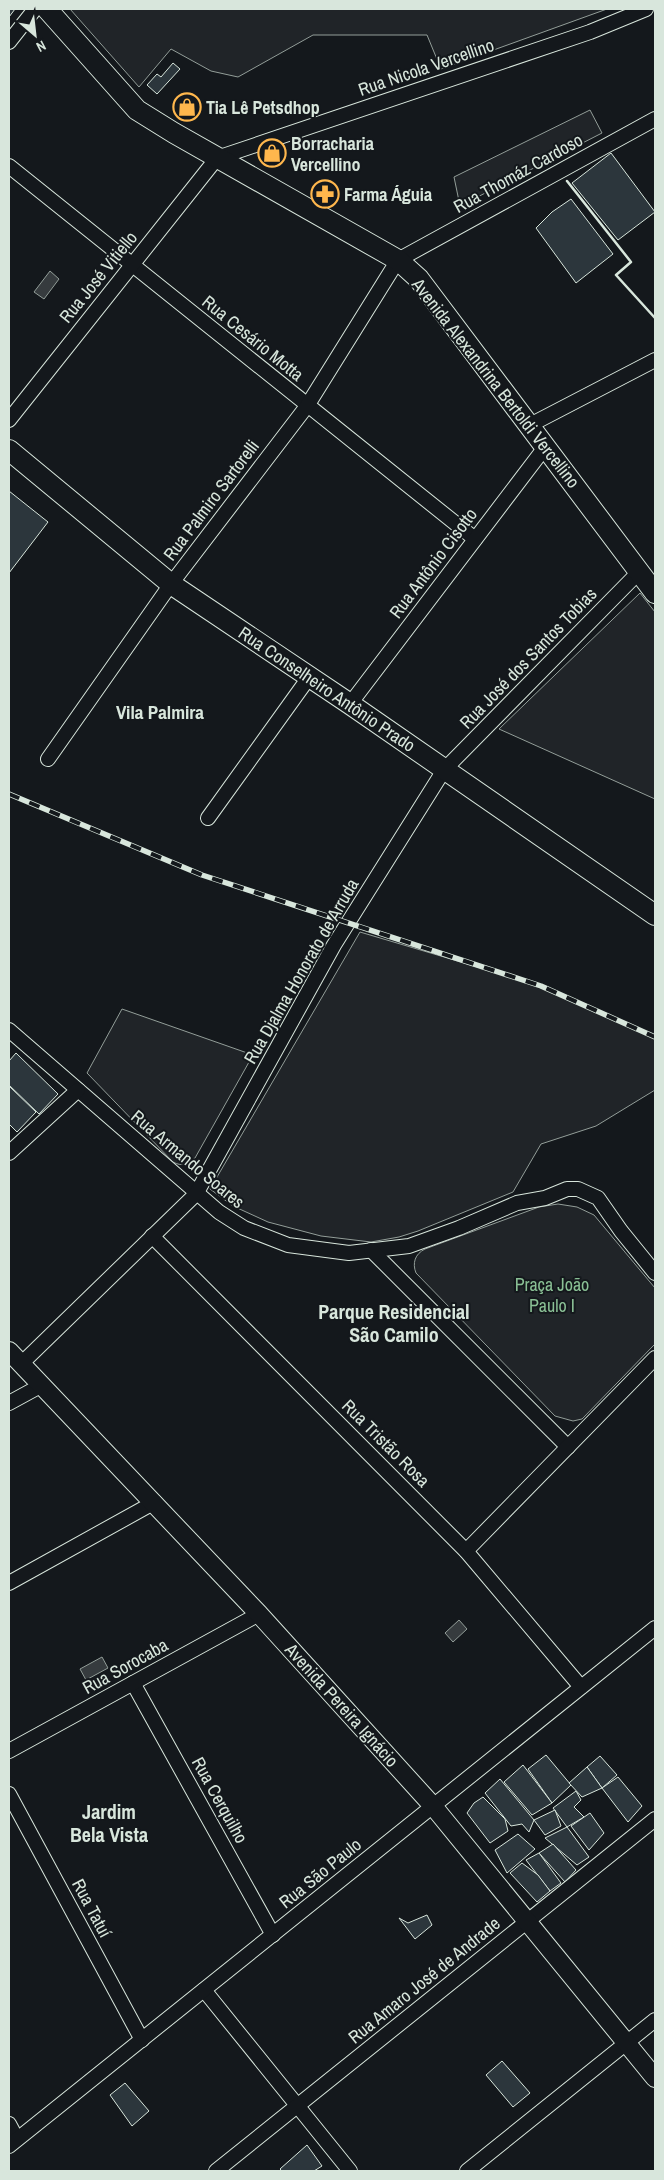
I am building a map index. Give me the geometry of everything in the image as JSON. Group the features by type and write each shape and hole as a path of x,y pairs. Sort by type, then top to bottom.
{"main road":[{"name":"Avenida Alexandrina Bertoldi Vercellino","path":"47,9 137,110 217,158 398,260 420,280 655,593"},
{"name":"Rua Conselheiro Antônio Prado","path":"9,450 171,584 310,676 655,915"}],"street":[{"path":"9,42 35,9"},
{"name":"Rua Nicola Vercellino","path":"217,158 590,32 646,9"},
{"name":"Rua Thomáz Cardoso","path":"398,260 655,119"},
{"name":"Rua José Vitiello","path":"9,420 217,158"},
{"name":"Rua Cesário Motta","path":"9,166 475,539"},
{"name":"Rua Palmiro Sartorelli","path":"48,760 171,584 307,406 398,260"},
{"path":"530,425 655,360"},
{"name":"Rua Antônio Cisotto","path":"350,704 546,446"},
{"name":"Rua José dos Santos Tobias","path":"444,770 639,572"},
{"path":"208,818 310,676"},
{"name":"Rua Djalma Honorato de Arruda","path":"21,1364 196,1194 334,945 444,770"},
{"name":"Rua Armando Soares","path":"9,1030 219,1212 244,1228 288,1245 349,1253 409,1246 459,1228 517,1203 545,1198 563,1190 572,1189 583,1190 598,1198 620,1231 655,1273"},
{"path":"9,1153 78,1090"},
{"name":"Rua Tristão Rosa","path":"152,1236 466,1551 581,1687"},
{"path":"371,1250 568,1447"},
{"name":"Avenida Pereira Ignácio","path":"9,1351 155,1502 162,1514 259,1614 434,1806 655,2078"},
{"path":"466,1551 655,1358"},
{"path":"9,1403 42,1386"},
{"path":"9,1583 155,1502"},
{"name":"Rua Sorocaba","path":"9,1751 259,1614"},
{"name":"Rua São Paulo","path":"13,2143 655,1628"},
{"name":"Rua Cerquilho","path":"134,1683 273,1934"},
{"name":"Rua Tatuí","path":"9,1794 142,2040"},
{"name":"Rua Amaro José de Andrade","path":"216,2171 655,1819"},
{"path":"204,1990 350,2171"},
{"path":"466,2171 655,2020"},
{"path":"9,2124 13,2143"}],"green space":[{"path":"70,9 607,9 441,69 427,35 313,35 238,77 211,71 171,49 139,87"},
{"path":"590,110 602,133 460,206 454,177"},
{"path":"640,593 655,612 655,799 499,729"},
{"path":"360,932 538,985 655,1037 655,1090 596,1126 541,1144 513,1192 399,1237 371,1242 321,1236 268,1222 233,1206 210,1189"},
{"path":"122,1009 253,1055 195,1158 187,1163 182,1165 173,1162 87,1073"},
{"name":"Praça João Paulo I","path":"558,1204 577,1207 594,1215 655,1288 655,1344 582,1419 573,1421 555,1416 416,1273 414,1266 415,1259 425,1249 539,1207"}],"shaded area":[{"path":"50,271 59,279 44,299 34,292"},
{"path":"459,1620 467,1629 453,1642 445,1633"},
{"path":"102,1657 108,1668 86,1680 80,1669"}],"building":[{"path":"9,9 15,9 9,17"},
{"path":"173,63 180,69 157,94 147,85 157,74 161,77"},
{"path":"611,153 655,212 618,240 572,183"},
{"path":"571,199 613,254 576,283 536,228 552,212"},
{"path":"9,491 48,522 9,573"},
{"path":"16,1053 58,1094 39,1114 9,1085 9,1061"},
{"path":"9,1086 36,1112 17,1132 9,1124"},
{"path":"546,1755 571,1785 552,1803 528,1769"},
{"path":"600,1756 617,1775 602,1788 587,1767"},
{"path":"523,1765 552,1803 532,1815 504,1782"},
{"path":"587,1767 602,1788 582,1797 569,1783"},
{"path":"618,1777 642,1806 628,1822 602,1788"},
{"path":"500,1779 534,1820 529,1832 522,1824 511,1826 485,1793"},
{"path":"576,1791 581,1800 574,1807 584,1817 567,1827 553,1808"},
{"path":"483,1797 505,1819 508,1831 490,1843 467,1813 474,1803"},
{"path":"555,1810 561,1826 545,1835 534,1820"},
{"path":"590,1813 604,1833 589,1850 571,1826"},
{"path":"567,1827 589,1857 577,1865 545,1838"},
{"path":"518,1834 535,1849 507,1873 495,1850"},
{"path":"553,1844 576,1870 565,1882 539,1853"},
{"path":"539,1853 561,1883 550,1891 526,1860"},
{"path":"522,1863 538,1875 550,1891 537,1902 510,1873"},
{"path":"427,1915 432,1925 415,1939 399,1918 408,1923"},
{"path":"502,2061 530,2093 513,2107 486,2075"},
{"path":"125,2083 149,2111 132,2126 110,2095"},
{"path":"307,2145 322,2166 314,2171 282,2171 280,2169"}],"railway":[{"path":"9,794 202,875 541,986 655,1037"}],"wall":[{"path":"567,181 631,262 616,275 655,318"}],"place":[{"name":"Tia Lê Petsdhop","path":"187,107"},
{"name":"Borracharia Vercellino","path":"272,153"},
{"name":"Farma Águia","path":"325,194"}],"district":[{"name":"Vila Palmira","path":"160,712"},
{"name":"Parque Residencial São Camilo","path":"394,1322"},
{"name":"Jardim Bela Vista","path":"109,1822"}]}
